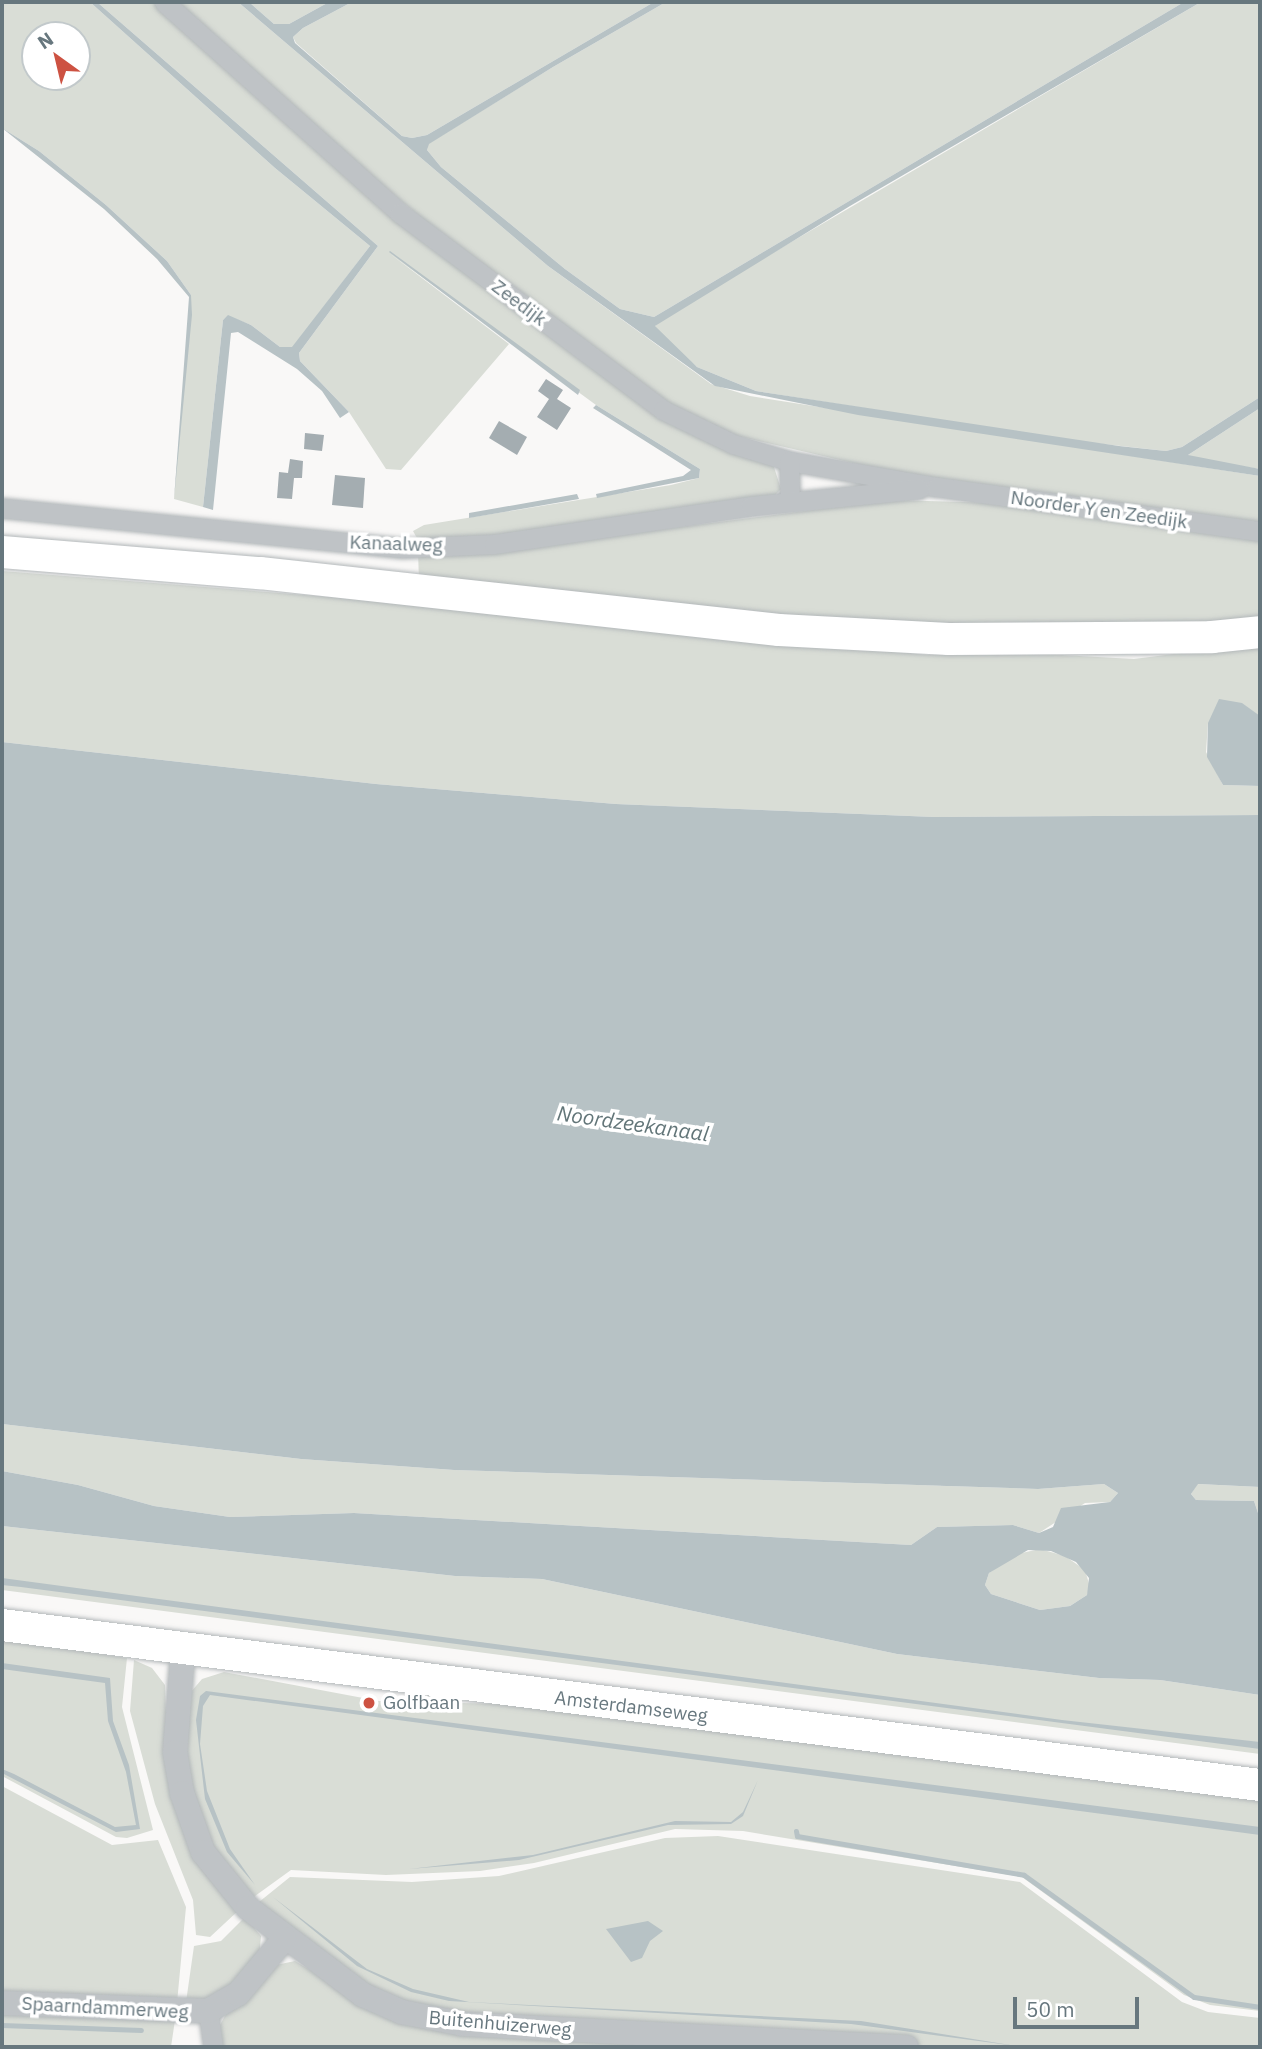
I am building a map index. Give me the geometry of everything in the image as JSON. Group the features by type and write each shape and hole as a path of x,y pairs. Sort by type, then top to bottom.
{"main road":[{"path":"2,552 260,573 779,630 949,639 1212,637 1260,632"},
{"name":"Amsterdamseweg","path":"2,1625 1260,1785"}],"street":[{"name":"Zeedijk","path":"164,2 400,213 663,410 733,444 789,461 937,487"},
{"path":"789,461 790,501"},
{"name":"Kanaalweg","path":"2,508 402,548 494,544 790,501 937,487"},
{"name":"Noorder Y en Zeedijk","path":"937,487 1260,531"},
{"name":"Buitenhuizerweg","path":"183,1650 175,1743 189,1817 220,1878 284,1938 363,1995 441,2022 906,2047"},
{"path":"213,2047 208,2011 238,1994 284,1938"},
{"name":"Spaarndammerweg","path":"2,2003 208,2011"}],"shaded area":[{"path":"2,2 90,2 275,168 370,246 293,347 280,347 251,325 228,316 223,320 203,507 174,499 191,295 167,261 106,205 39,151 2,128"},
{"path":"97,2 153,2 282,120 610,381 762,458 774,467 781,489 772,498 473,539 418,540 413,531 424,525 671,485 699,478 700,469 596,405 389,253 509,344 401,470 386,469 349,412 300,361 299,353 378,246"},
{"path":"171,2 238,2 548,266 711,384 750,396 1260,476 1260,525 883,470 720,432 676,410 480,266 287,107"},
{"path":"249,2 329,2 289,24 274,24"},
{"path":"352,2 654,2 427,135 412,138 402,136 296,43 293,37 303,28"},
{"path":"666,2 1184,2 654,317 620,309 565,269 441,167 427,150 428,144"},
{"path":"1201,2 1260,2 1260,397 1182,447 1166,451 1067,440 756,391 697,367 656,332 655,326 670,313"},
{"path":"1260,408 1260,469 1190,458 1188,455"},
{"path":"891,500 999,503 1260,537 1260,623 997,625 846,620 419,582 418,551 561,542"},
{"path":"2,571 495,610 927,655 1008,652 1134,659 1260,643 1260,716 1208,723 1206,752 1223,785 1260,786 1260,815 934,817 616,804 376,784 2,742"},
{"path":"2,1424 301,1459 454,1470 1038,1489 1104,1484 1118,1493 1110,1502 1085,1503 1039,1533 1013,1525 937,1527 911,1545 354,1513 230,1517 154,1506 78,1485 2,1471"},
{"path":"1197,1484 1260,1487 1260,1519 1254,1501 1196,1500 1191,1494"},
{"path":"2,1526 455,1576 542,1579 897,1654 1099,1678 1160,1680 1260,1695 1260,1754 2,1590"},
{"path":"1040,1549 1065,1556 1085,1570 1090,1587 1087,1595 1070,1606 1040,1610 991,1594 985,1585 989,1573 1013,1555"},
{"path":"2,1638 127,1658 122,1707 153,1830 127,1838 116,1837 2,1776"},
{"path":"134,1660 152,1668 165,1685 167,1738 239,1910 210,1937 196,1935 193,1900 155,1804 130,1711"},
{"path":"224,1672 379,1701 502,1704 1260,1795 1260,2011 1210,2005 1184,1995 1022,1877 743,1831 675,1829 534,1863 480,1871 386,1875 291,1870 251,1899 222,1869 186,1778 190,1693 202,1679"},
{"path":"2,1786 112,1845 158,1840 186,1907 177,2003 2,1996"},
{"path":"718,1836 1020,1882 1182,2002 1208,2012 1260,2018 1260,2047 954,2047 496,2019 386,1998 259,1902 290,1877 412,1882 499,1876 665,1838"},
{"path":"245,1917 261,1936 259,1958 217,1998 186,2002 194,1946 221,1941"},
{"path":"295,1961 371,2007 802,2047 221,2047 220,2025 226,2014 276,1965"},
{"path":"2,2011 175,2020 171,2047 2,2047"}],"water":[{"path":"90,2 97,2 378,246 299,353 300,361 349,412 340,418 322,391 297,369 238,332 231,333 213,510 203,507 223,320 228,315 251,325 280,347 292,347 370,246 275,168"},
{"path":"238,2 249,2 274,24 289,24 329,2 352,2 303,28 293,37 295,43 402,136 412,138 427,135 654,2 666,2 553,67 429,144 427,150 441,167 565,269 620,309 654,317 1184,2 1201,2 850,206 655,326 697,367 756,391 1119,446 1166,451 1182,447 1260,397 1260,408 1188,455 1260,469 1260,476 858,415 715,386 548,266"},
{"path":"2,128 39,151 106,205 167,261 191,295 192,315 174,499 189,297 157,259 104,209"},
{"path":"389,252 580,390 578,395"},
{"path":"596,405 700,469 699,478 597,498 596,494 683,476 691,470 593,408"},
{"path":"577,494 579,499 469,518 469,513"},
{"path":"1219,699 1242,703 1260,716 1260,786 1223,785 1207,757 1208,723"},
{"name":"Noordzeekanaal","path":"2,742 376,784 616,804 934,817 1260,815 1260,1487 1198,1484 1191,1494 1196,1500 1254,1501 1260,1519 1260,1695 1160,1680 1099,1678 897,1654 542,1579 455,1576 2,1526 2,1471 78,1485 154,1506 230,1517 354,1513 911,1545 937,1527 1013,1525 1039,1533 1053,1527 1061,1508 1110,1502 1118,1493 1104,1484 1038,1489 454,1470 301,1459 2,1424","holes":["1028,1550 1051,1551 1076,1562 1089,1578 1087,1595 1070,1606 1040,1610 991,1594 985,1585 989,1573"]},
{"path":"2,1578 1062,1720 1260,1742 1260,1749 2,1585"},
{"path":"2,1663 110,1678 113,1721 129,1765 140,1829 116,1832 2,1773 2,1769 14,1774 115,1827 136,1825 126,1772 108,1721 105,1683 2,1669"},
{"path":"206,1691 1260,1827 1260,1835 210,1695 203,1706 200,1744 207,1791 230,1849 255,1885 227,1852 205,1799 196,1720 200,1696"},
{"path":"758,1780 743,1816 731,1824 668,1825 519,1860 409,1869 533,1855 675,1821 731,1822 743,1812"},
{"path":"273,1897 367,1969 413,1989 469,2002 861,2021 1023,2047 851,2024 449,2001 411,1992 357,1966"},
{"path":"648,1921 663,1931 650,1941 642,1958 631,1962 606,1929"}],"building":[{"path":"546,379 563,390 557,399 571,408 557,430 537,417 549,399 538,391"},
{"path":"499,421 527,437 517,455 489,438"},
{"path":"305,433 324,435 322,451 304,449"},
{"path":"290,459 303,461 302,478 294,478 292,499 277,498 279,472 288,473"},
{"path":"335,475 365,478 363,508 332,505"}],"waterway":[{"path":"796,1831 797,1836 1024,1875 1194,1997 1260,2007"},
{"path":"2,2025 141,2030"}],"place":[{"name":"Golfbaan","path":"369,1703"}]}
